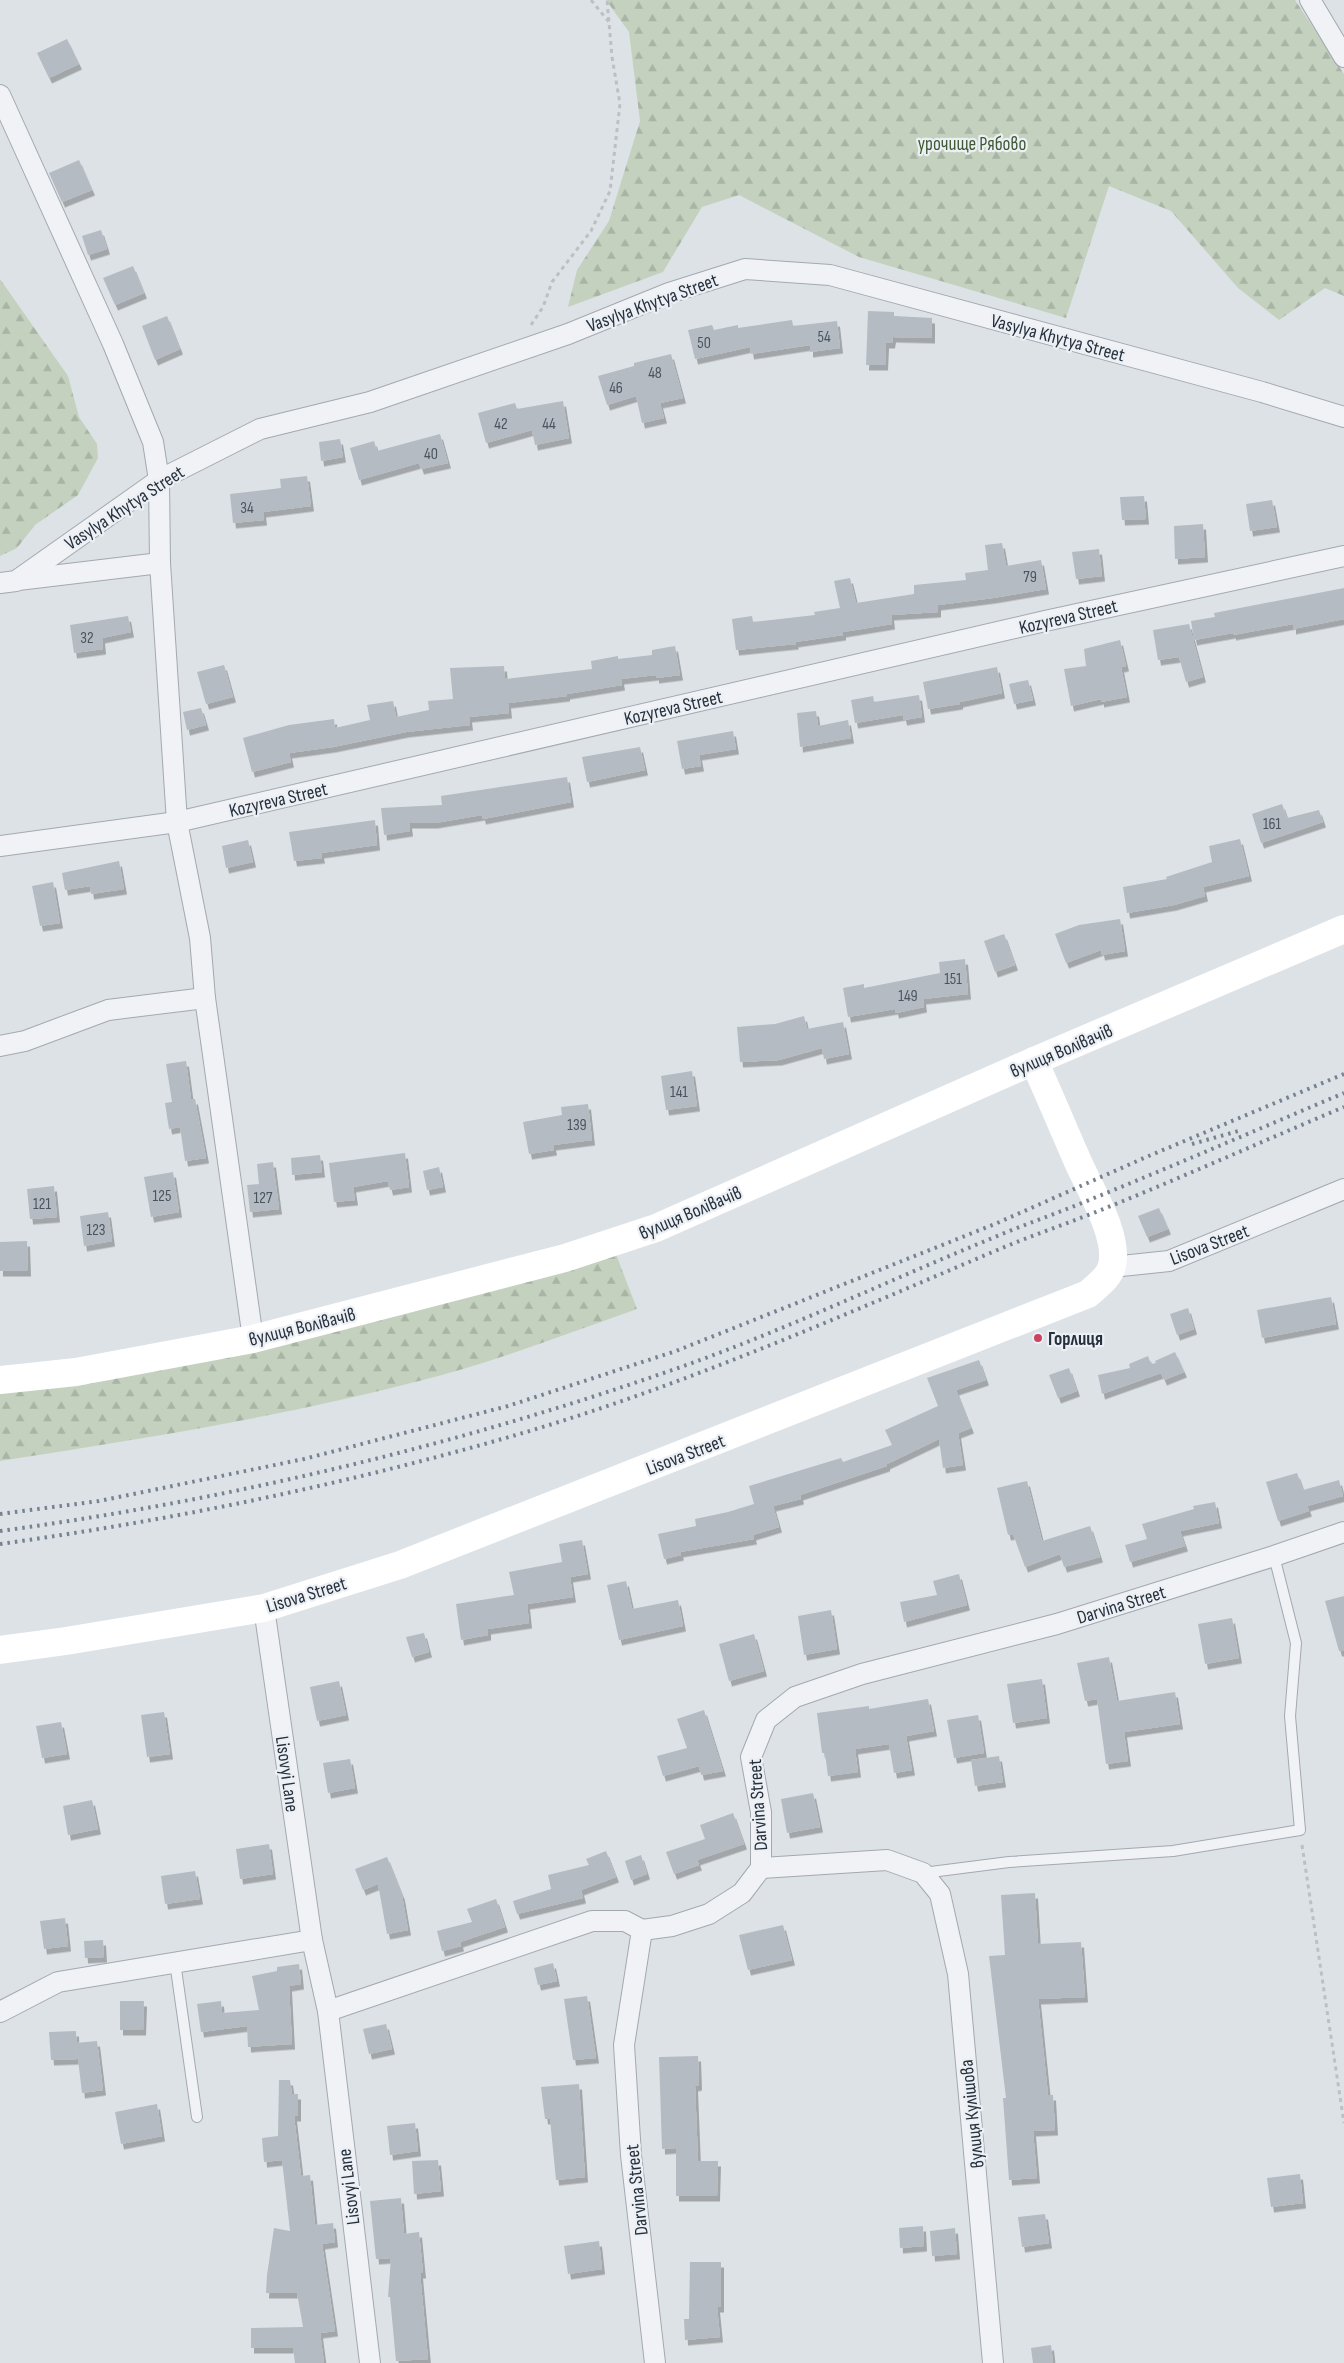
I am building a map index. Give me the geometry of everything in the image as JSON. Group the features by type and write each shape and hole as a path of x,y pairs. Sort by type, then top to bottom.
{"street":[{"path":"1310,0 1344,57"},
{"path":"0,95 113,344 153,442 159,480 160,563 177,822 200,938 205,998 253,1339"},
{"name":"Vasylya Khytya Street","path":"8,582 159,480 260,429 370,402 568,334 669,293 745,269 840,278 1262,392 1344,417"},
{"name":"Kozyreva Street","path":"0,846 177,822 1026,625 1344,556"},
{"path":"8,582 160,563"},
{"name":"вулиця Волівачів","path":"0,1380 76,1372 253,1339 565,1258 656,1228 1034,1060 1344,929"},
{"path":"0,1046 25,1041 108,1010 205,998"},
{"path":"1034,1060 1101,1210 1114,1253 1112,1267"},
{"name":"Lisova Street","path":"0,1650 264,1608 400,1565 694,1451 1088,1294 1103,1280 1112,1267 1169,1261 1344,1189"},
{"name":"Darvina Street","path":"655,2363 631,2154 624,2045 642,1930 672,1926 709,1914 742,1893 761,1868 761,1812 750,1757 766,1720 795,1697 862,1674 1056,1624 1274,1556 1344,1532"},
{"name":"Lisovyi Lane","path":"264,1608 312,1940 328,2011 370,2363"},
{"path":"761,1868 887,1860 924,1873"},
{"name":"вулиця Кулішова","path":"924,1873 940,1894 958,1974 993,2363"},
{"path":"328,2011 592,1920 625,1921 642,1930"},
{"path":"0,2012 58,1982 312,1940"}],"lane":[{"path":"924,1873 1009,1862 1173,1851 1300,1830 1290,1716 1296,1643 1274,1556"},
{"path":"175,1962 197,2117"}],"path":[{"path":"591,0 609,23"},
{"path":"514,352 543,307 552,282 591,230 610,191 620,104 612,57 607,0"},
{"path":"1300,1830 1344,2123"}],"green space":[{"name":"урочище Рябово","path":"606,0 1295,0 1344,74 1344,296 1325,288 1279,320 1238,288 1171,211 1109,186 1066,318 859,257 739,195 702,207 663,272 568,307 577,270 609,221 640,121 629,32"},
{"path":"0,279 68,376 79,417 97,444 98,458 78,495 35,525 17,548 0,556"},
{"path":"614,1249 637,1309 529,1348 447,1374 315,1406 158,1436 0,1461 0,1385"}],"building":[{"path":"67,39 79,64 49,78 37,53"},
{"path":"79,160 92,190 62,202 49,173"},
{"path":"101,230 107,249 88,255 82,236"},
{"path":"133,266 144,293 115,305 103,278"},
{"path":"868,311 894,312 894,316 932,318 932,338 893,337 892,343 886,343 885,365 866,365"},
{"path":"167,316 180,349 155,360 142,326"},
{"path":"792,320 793,326 837,321 840,348 810,352 810,345 751,354 750,347 695,359 688,330 712,325 714,330 738,325 738,328"},
{"path":"671,354 683,398 660,403 664,418 642,423 636,396 607,405 598,376 634,366 634,363"},
{"path":"563,401 569,438 535,445 532,430 486,443 478,413 515,403 517,409"},
{"path":"440,434 448,463 421,469 419,463 359,480 350,448 374,441 377,451"},
{"path":"340,439 343,457 321,461 319,442"},
{"path":"307,476 311,506 263,512 264,520 233,523 230,494 281,488 280,479"},
{"path":"1144,496 1146,519 1122,520 1120,497"},
{"path":"1272,500 1277,527 1250,531 1246,504"},
{"path":"1203,524 1205,557 1175,559 1174,526"},
{"path":"1002,543 1006,566 1041,560 1046,589 938,605 938,612 891,615 892,624 843,632 843,635 795,642 796,644 736,650 732,619 752,616 753,622 815,615 814,612 840,608 834,581 850,578 856,603 914,594 914,585 966,580 965,573 988,570 985,545"},
{"path":"1099,549 1102,576 1076,579 1072,552"},
{"path":"1344,588 1344,619 1293,629 1293,624 1194,640 1191,621 1215,617 1214,613"},
{"path":"128,616 131,632 102,638 103,649 74,653 70,625"},
{"path":"1189,624 1203,677 1186,682 1179,657 1158,660 1153,630"},
{"path":"1120,640 1126,666 1121,667 1127,697 1101,702 1101,699 1071,706 1064,669 1086,666 1084,649"},
{"path":"675,646 680,675 656,678 656,675 621,679 622,685 567,694 567,696 508,703 509,713 469,717 470,725 406,732 333,747 289,753 291,762 252,772 243,738 289,725 334,719 335,728 370,720 367,705 393,701 396,717 429,710 428,701 453,699 450,668 504,666 505,679 592,669 591,661 618,656 618,659 652,655 652,650"},
{"path":"224,665 233,697 206,704 197,672"},
{"path":"997,667 1002,693 960,702 960,704 928,709 923,682"},
{"path":"1028,680 1033,700 1014,704 1009,684"},
{"path":"919,695 922,717 904,720 903,715 855,723 851,700 873,696 874,702"},
{"path":"201,708 206,725 187,730 183,712"},
{"path":"816,711 818,726 848,720 851,738 800,747 797,713"},
{"path":"733,731 736,749 699,755 701,766 682,769 677,741"},
{"path":"640,747 645,770 587,782 582,757"},
{"path":"567,777 571,802 483,819 482,815 435,823 409,823 410,831 384,835 381,808 442,805 441,796"},
{"path":"1282,804 1287,818 1319,810 1323,822 1261,843 1252,814"},
{"path":"375,820 377,845 321,853 322,858 294,861 289,832"},
{"path":"1240,839 1249,876 1203,887 1205,896 1174,905 1127,913 1123,887 1167,879 1166,877 1212,862 1209,846"},
{"path":"248,840 253,862 226,868 222,846"},
{"path":"119,861 124,889 91,894 90,886 65,890 62,873"},
{"path":"53,882 60,923 40,926 32,886"},
{"path":"1120,919 1125,951 1102,955 1101,950 1066,963 1055,934 1079,925"},
{"path":"1004,934 1015,965 995,972 984,941"},
{"path":"965,959 968,994 923,999 924,1007 896,1013 895,1009 848,1017 843,988 864,984 864,988 940,973 939,962"},
{"path":"804,1016 807,1029 843,1022 849,1054 824,1059 822,1048 779,1060 740,1062 737,1027 775,1024"},
{"path":"186,1061 191,1099 195,1099 206,1158 185,1161 180,1127 169,1129 165,1103 172,1102 166,1064"},
{"path":"692,1071 697,1106 666,1110 661,1076"},
{"path":"588,1104 592,1140 553,1145 554,1150 529,1154 523,1122 562,1115 561,1107"},
{"path":"405,1153 409,1187 390,1190 388,1181 353,1187 355,1200 334,1202 329,1163"},
{"path":"320,1155 322,1172 292,1175 291,1158"},
{"path":"273,1162 279,1209 250,1212 247,1185 259,1184 257,1164"},
{"path":"439,1167 443,1187 427,1190 423,1171"},
{"path":"173,1172 179,1212 151,1217 144,1177"},
{"path":"54,1186 57,1217 30,1219 27,1189"},
{"path":"1159,1208 1168,1229 1147,1237 1138,1216"},
{"path":"108,1212 112,1241 84,1246 80,1216"},
{"path":"27,1241 28,1271 0,1271 0,1242"},
{"path":"1331,1297 1336,1324 1262,1338 1257,1310"},
{"path":"1188,1308 1194,1329 1177,1335 1170,1314"},
{"path":"1175,1352 1184,1372 1164,1380 1161,1373 1102,1394 1098,1375 1130,1368 1129,1364 1148,1356 1151,1364 1156,1363 1155,1361"},
{"path":"979,1360 986,1380 956,1390 971,1428 958,1433 963,1465 943,1468 939,1439 887,1464 887,1466 800,1495 801,1499 773,1506 779,1527 753,1535 754,1539 680,1552 681,1555 664,1559 658,1534 696,1526 695,1519 754,1504 749,1486 841,1458 843,1462 892,1445 885,1430 938,1406 927,1378"},
{"path":"1069,1368 1077,1391 1058,1398 1049,1375"},
{"path":"1297,1473 1303,1490 1339,1480 1343,1496 1307,1506 1309,1511 1278,1521 1266,1482"},
{"path":"1027,1481 1042,1541 1090,1526 1100,1557 1064,1567 1060,1554 1025,1567 1013,1534 1008,1535 997,1488"},
{"path":"1215,1502 1219,1523 1180,1531 1185,1546 1130,1562 1125,1545 1147,1539 1142,1524 1194,1509 1193,1506"},
{"path":"582,1540 588,1574 570,1577 573,1597 527,1604 529,1623 488,1629 488,1635 461,1640 456,1604 514,1595 509,1572 562,1562 559,1544"},
{"path":"959,1574 967,1605 904,1622 900,1602 937,1595 933,1581"},
{"path":"626,1581 632,1609 678,1600 683,1626 619,1640 607,1585"},
{"path":"1344,1596 1344,1651 1339,1651 1325,1601"},
{"path":"831,1610 837,1649 804,1655 798,1616"},
{"path":"1232,1618 1239,1658 1205,1664 1198,1624"},
{"path":"424,1633 429,1652 412,1657 406,1637"},
{"path":"754,1634 764,1671 729,1681 719,1644"},
{"path":"1109,1657 1117,1701 1175,1692 1180,1724 1124,1732 1128,1761 1106,1764 1097,1699 1085,1701 1077,1663"},
{"path":"1042,1679 1047,1718 1013,1723 1007,1684"},
{"path":"339,1681 346,1715 317,1721 310,1687"},
{"path":"928,1699 934,1731 906,1736 912,1770 894,1773 889,1744 855,1749 858,1772 828,1776 825,1753 822,1753 817,1713 869,1706 869,1709"},
{"path":"704,1710 723,1771 701,1775 699,1766 663,1776 657,1756 687,1748 677,1719"},
{"path":"164,1712 170,1754 147,1757 141,1715"},
{"path":"978,1715 984,1753 954,1758 947,1720"},
{"path":"61,1722 67,1754 42,1758 36,1726"},
{"path":"999,1756 1003,1782 975,1786 971,1760"},
{"path":"350,1759 355,1788 328,1793 323,1763"},
{"path":"813,1793 820,1827 787,1833 781,1799"},
{"path":"92,1800 98,1829 68,1835 63,1806"},
{"path":"733,1813 744,1844 697,1860 699,1865 674,1874 666,1852 705,1839 700,1825"},
{"path":"269,1844 273,1874 240,1879 236,1849"},
{"path":"606,1851 616,1877 581,1890 583,1898 517,1914 513,1901 551,1889 548,1875 589,1865 586,1859"},
{"path":"641,1855 647,1874 631,1880 625,1861"},
{"path":"387,1857 402,1895 408,1930 387,1934 378,1884 363,1890 355,1869"},
{"path":"195,1871 200,1899 165,1904 161,1876"},
{"path":"1035,1893 1038,1944 1081,1942 1085,1997 1038,1999 1048,2095 1053,2095 1055,2130 1033,2131 1037,2178 1009,2180 1003,2098 1006,2098 989,1956 1005,1955 1001,1895"},
{"path":"496,1899 505,1927 460,1942 461,1946 442,1951 437,1931 472,1922 467,1909"},
{"path":"65,1918 68,1946 44,1949 40,1921"},
{"path":"783,1925 792,1960 748,1970 739,1935"},
{"path":"103,1940 104,1957 85,1958 84,1941"},
{"path":"553,1963 557,1981 538,1985 534,1968"},
{"path":"299,1964 301,1984 289,1986 292,2044 248,2047 247,2026 201,2032 197,2004 221,2001 222,2013 259,2010 252,1976 277,1971 277,1967"},
{"path":"587,1996 596,2058 573,2060 564,1999"},
{"path":"120,2001 144,2001 143,2030 120,2030"},
{"path":"386,2024 392,2049 369,2054 363,2029"},
{"path":"76,2031 77,2059 51,2060 49,2032"},
{"path":"97,2041 103,2090 82,2093 76,2043"},
{"path":"698,2056 699,2085 695,2086 698,2161 718,2161 717,2196 676,2196 676,2148 662,2149 659,2057"},
{"path":"279,2080 290,2080 292,2094 298,2094 298,2116 294,2116 301,2176 310,2175 315,2225 333,2223 335,2242 322,2244 335,2331 320,2333 324,2363 295,2363 293,2348 251,2348 251,2328 303,2327 297,2293 266,2293 274,2228 290,2231 282,2160 264,2162 262,2138 278,2136"},
{"path":"579,2084 585,2177 556,2180 550,2119 545,2119 541,2087"},
{"path":"157,2104 162,2136 121,2144 115,2112"},
{"path":"415,2123 418,2151 390,2155 387,2126"},
{"path":"438,2160 441,2191 414,2194 412,2161"},
{"path":"1300,2174 1303,2203 1271,2207 1267,2178"},
{"path":"401,2198 404,2234 419,2232 423,2273 420,2273 428,2359 396,2361 390,2297 388,2297 391,2258 376,2259 370,2201"},
{"path":"1045,2214 1049,2243 1022,2247 1018,2217"},
{"path":"923,2226 924,2246 900,2248 899,2228"},
{"path":"955,2228 957,2254 932,2256 930,2231"},
{"path":"599,2241 602,2269 568,2274 564,2246"},
{"path":"690,2262 721,2262 721,2307 717,2307 720,2337 685,2340 684,2319 689,2319"},
{"path":"1051,2345 1053,2363 1033,2363 1031,2348"}],"railway":[{"path":"0,1514 99,1501 304,1459 508,1406 676,1351 995,1224 1144,1158 1344,1074"},
{"path":"0,1531 172,1503 343,1467 512,1422 595,1396 758,1338 955,1253 1125,1185 1344,1093"},
{"path":"0,1544 130,1524 324,1485 452,1453 577,1416 758,1350 1008,1246 1132,1197 1344,1107"},
{"path":"1192,1144 1242,1130"}],"place":[{"name":"Горлиця","path":"1038,1338"}]}
